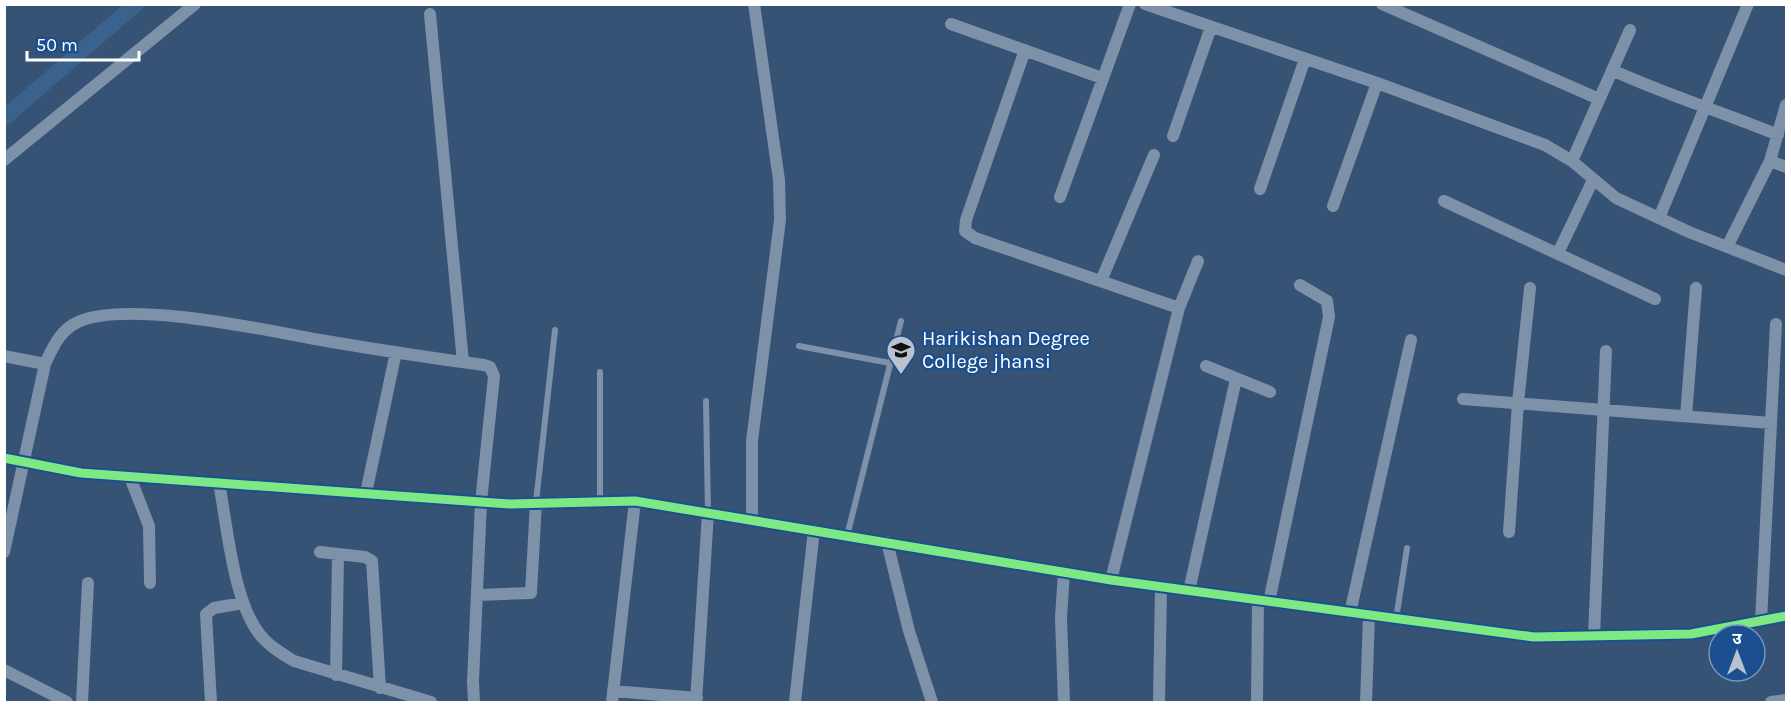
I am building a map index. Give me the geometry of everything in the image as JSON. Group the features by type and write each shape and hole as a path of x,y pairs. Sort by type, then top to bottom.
{"street":[{"path":"4,160 195,4"},
{"path":"752,520 752,441 780,220 779,180 754,4"},
{"path":"1060,197 1130,4"},
{"path":"1145,4 1377,83 1545,145 1572,161 1616,198 1727,247 1786,270"},
{"path":"1382,4 1599,99"},
{"path":"1659,218 1748,4"},
{"path":"430,14 463,362"},
{"path":"951,24 1102,78"},
{"path":"1173,136 1211,27"},
{"path":"1572,161 1629,30"},
{"path":"1025,50 966,220 965,231 975,238 1179,308"},
{"path":"1260,189 1305,59"},
{"path":"1612,70 1654,90 1705,105 1778,135"},
{"path":"1333,206 1377,83"},
{"path":"1727,247 1770,160 1786,105"},
{"path":"1101,281 1154,155"},
{"path":"1770,160 1786,167"},
{"path":"1558,253 1593,180"},
{"path":"1444,201 1655,299"},
{"path":"1111,580 1179,308 1198,261"},
{"path":"1257,702 1264,601 1329,317 1327,301 1300,285"},
{"path":"1509,532 1518,403 1530,288"},
{"path":"1686,417 1696,288"},
{"path":"4,552 45,364 55,341 66,329 87,319 117,315 208,320 490,367 494,376 481,502 474,702"},
{"path":"1761,621 1776,324"},
{"path":"1350,613 1411,340"},
{"path":"1594,636 1606,351"},
{"path":"366,493 396,352"},
{"path":"4,356 45,364"},
{"path":"1206,366 1270,393"},
{"path":"1189,591 1236,379"},
{"path":"1463,399 1771,423"},
{"path":"4,458 81,473 481,502 635,501 1111,580 1534,637 1691,634 1786,616"},
{"path":"130,477 149,526 150,583"},
{"path":"219,483 243,603 259,633 274,649 294,661 431,702"},
{"path":"635,501 612,697 697,700 708,513"},
{"path":"477,595 531,593 536,502"},
{"path":"795,702 814,530"},
{"path":"887,542 909,631 932,702"},
{"path":"320,552 365,557 372,561 380,688"},
{"path":"336,675 338,554"},
{"path":"1064,572 1061,618 1064,702"},
{"path":"82,702 88,583"},
{"path":"1159,702 1161,587"},
{"path":"212,702 206,614 214,608 243,603"},
{"path":"1366,702 1369,616"},
{"path":"4,670 67,702"},
{"path":"1771,702 1786,700"}],"lane":[{"path":"847,536 901,321"},
{"path":"536,502 555,330"},
{"path":"799,346 890,363"},
{"path":"600,372 600,502"},
{"path":"706,401 708,513"},
{"path":"1396,620 1407,548"}],"waterway":[{"path":"4,118 136,4"}],"cycle path":[{"path":"4,458 81,473 510,504 635,501 1111,580 1534,637 1691,634 1786,616"}],"place":[{"name":"Harikishan Degree College jhansi","path":"901,376"}]}
